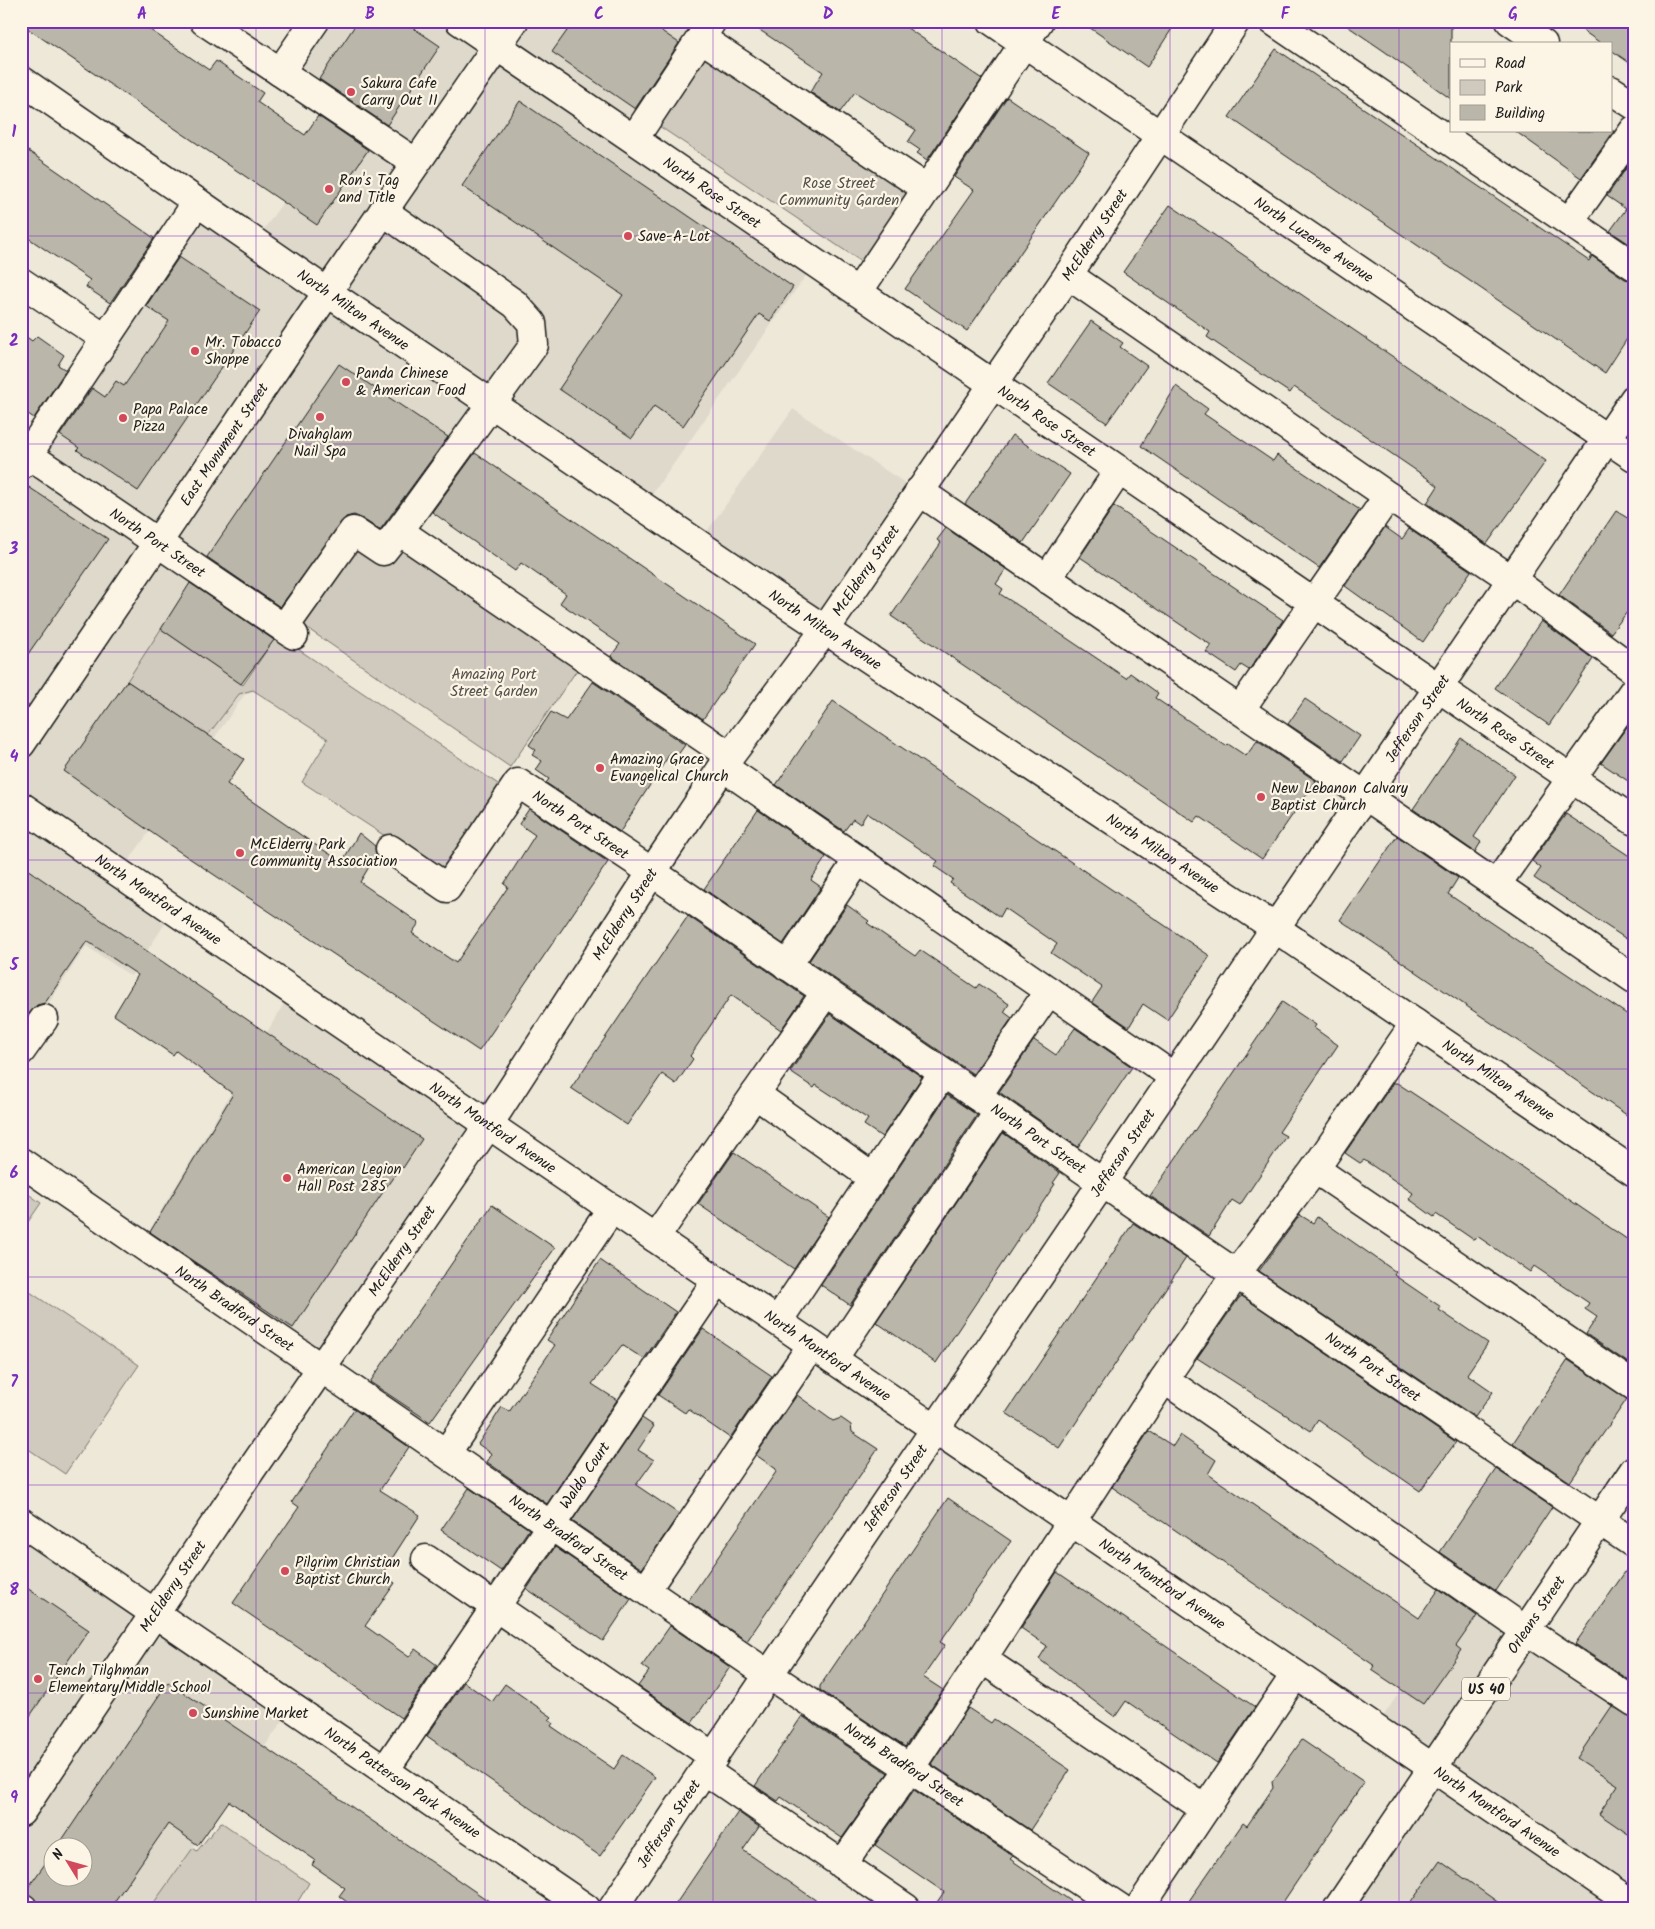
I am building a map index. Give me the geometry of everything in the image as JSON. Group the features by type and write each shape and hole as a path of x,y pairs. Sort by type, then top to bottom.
{"street":[{"path":"204,21 416,163"},
{"path":"280,72 315,21"},
{"name":"North Rose Street","path":"460,21 1634,821"},
{"name":"East Monument Street","path":"21,744 327,292 514,21"},
{"name":"North Luzerne Avenue","path":"992,21 1032,32 1161,136 1634,457"},
{"name":"McElderry Street","path":"21,1812 489,1124 652,872 727,762 825,630 1068,275 1236,21"},
{"path":"1273,21 1634,266"},
{"path":"1510,21 1540,42"},
{"path":"634,140 707,30 927,188"},
{"path":"858,292 1032,32"},
{"name":"North Milton Avenue","path":"21,80 327,292 825,630 1275,928 1634,1172"},
{"path":"1612,91 1634,105"},
{"path":"1569,222 1634,130"},
{"path":"23,456 106,339 197,202"},
{"path":"383,211 515,304 532,323 534,345 399,531 727,762 858,860 1174,1077"},
{"path":"1068,275 1511,579 1634,670"},
{"path":"21,282 106,339"},
{"name":"Jefferson Street","path":"614,1908 1102,1182 1634,399"},
{"name":"North Port Street","path":"23,456 289,632 353,530 383,551 399,531"},
{"path":"1047,579 1119,470"},
{"path":"919,491 1634,979"},
{"path":"1240,710 1388,496"},
{"path":"1496,884 1634,690"},
{"name":"North Port Street","path":"390,849 447,888 518,783 652,872 1236,1274 1634,1544"},
{"name":"North Montford Avenue","path":"21,806 1634,1905"},
{"path":"788,966 858,860"},
{"path":"646,1590 823,1352 988,1104 1049,991"},
{"path":"656,1238 826,992"},
{"path":"21,1051 44,1019"},
{"path":"842,1865 910,1768 1164,1379 1236,1274 1315,1169 1415,1023"},
{"path":"778,1321 943,1073"},
{"path":"755,1094 873,1178"},
{"name":"North Bradford Street","path":"21,1162 551,1523 769,1675 1120,1908"},
{"path":"1315,1169 1634,1386"},
{"path":"447,1452 612,1208"},
{"name":"Waldo Court","path":"385,1770 717,1280"},
{"path":"1164,1379 1525,1630 1634,1702"},
{"name":"Orleans Street","path":"1338,1908 1634,1470"},
{"name":"North Patterson Park Avenue","path":"21,1522 586,1908"},
{"path":"426,1559 709,1764 842,1865 906,1908"},
{"path":"982,1659 1205,1809"},
{"path":"1140,1908 1295,1674"}],"shaded area":[{"path":"320,21 713,21 634,140 816,261 644,506 492,404 384,561 352,540 119,875 173,911 131,976 86,946 21,1046 21,469 197,202 255,242 348,109 289,67"},
{"path":"793,409 914,489 819,625 699,543"},
{"path":"292,990 487,1119 331,1369 142,1243"},
{"path":"21,1520 294,1705 150,1908 21,1908"},
{"path":"1472,1585 1634,1695 1634,1885 1618,1908 1335,1908 1430,1760 1378,1724"}],"green space":[{"name":"Rose Street Community Garden","path":"704,45 914,187 865,264 656,124"},
{"name":"Amazing Port Street Garden","path":"353,540 396,544 579,667 510,767 298,622"},
{"path":"161,629 243,685 277,635 504,788 448,877 302,782 328,739 253,690 239,694 208,735 127,681"},
{"path":"21,1189 41,1203 21,1232"},
{"path":"21,1286 139,1365 65,1474 21,1444"},
{"path":"221,1822 309,1883 294,1908 150,1908 193,1848 197,1851"}],"building":[{"path":"21,21 137,21 209,70 216,61 263,93 257,102 305,135 318,116 368,150 317,225 21,24"},
{"path":"358,21 403,21 440,46 387,125 319,79"},
{"path":"574,21 647,21 679,43 635,109 552,52"},
{"path":"746,21 897,21 982,79 927,160 917,153 920,150 908,142 916,130 855,92 840,112 810,92 823,72"},
{"path":"1080,21 1177,21 1147,67"},
{"path":"1340,21 1451,21 1450,98"},
{"path":"1569,21 1634,21 1634,66 1612,51 1612,42 1599,42"},
{"path":"1276,49 1589,261 1592,256 1625,279 1634,281 1634,328 1605,373 1229,117"},
{"path":"1007,97 1089,153 967,331 905,289 974,190 954,177"},
{"name":"Save-A-Lot","path":"520,101 793,287 770,321 759,314 683,426 654,406 632,438 559,389 623,295 462,186"},
{"path":"1614,131 1581,178 1516,132"},
{"path":"21,146 154,238 110,303 86,287 90,280 21,233"},
{"path":"1634,157 1634,247 1610,231 1626,209 1607,196"},
{"path":"1170,205 1546,461 1487,544 1427,503 1438,486 1433,482 1294,387 1290,393 1207,337 1210,332 1123,272"},
{"path":"179,257 260,311 138,491 77,450 79,448 60,435 92,388 105,397 116,381 124,386 169,321 146,306"},
{"path":"1091,321 1123,343 1120,347 1147,366 1107,423 1048,383"},
{"path":"21,333 32,341 37,336 64,355 58,365 66,370 34,418 21,409"},
{"path":"339,364 448,437 380,530 354,515 346,517 280,607 207,557"},
{"path":"1176,386 1208,409 1204,414 1273,461 1277,455 1360,510 1319,568 1141,446"},
{"path":"1012,435 1070,474 1023,543 965,504"},
{"path":"475,453 755,644 703,719 611,656 620,644 560,603 566,594 521,563 515,571 432,512"},
{"path":"21,482 108,539 21,664"},
{"path":"1114,506 1283,620 1249,670 1241,665 1236,672 1206,652 1211,645 1080,557"},
{"path":"1616,511 1634,522 1634,603 1611,633 1559,595"},
{"path":"1385,527 1402,539 1409,529 1471,571 1423,642 1345,586"},
{"path":"946,528 1006,569 996,584 1003,589 1000,594 1126,678 1130,673 1158,693 1155,698 1226,746 1228,744 1246,756 1257,741 1316,781 1262,859 1199,816 1194,822 891,616 941,543 937,540"},
{"path":"190,583 274,640 241,684 161,629"},
{"path":"1541,621 1593,659 1549,725 1495,688"},
{"path":"127,681 244,759 227,784 311,842 342,862 359,833 375,846 376,855 360,882 419,923 412,933 456,963 508,887 504,884 535,835 519,824 529,809 608,862 479,1051 165,842 64,771"},
{"path":"593,682 685,745 677,756 671,752 620,832 546,783 549,779 536,770 542,761 532,755 536,750 529,745 551,712 566,720"},
{"path":"1305,699 1360,736 1343,761 1288,724"},
{"path":"833,701 1210,956 1167,1020 1143,1004 1129,1027 1092,1002 1102,987 1051,953 1057,944 1005,908 1000,917 950,883 953,879 934,866 938,861 867,813 860,824 853,819 844,831 776,785"},
{"path":"1634,717 1634,785 1601,763"},
{"path":"1461,738 1515,775 1474,837 1481,842 1475,852 1413,809"},
{"path":"758,810 826,857 811,880 821,887 783,944 704,889"},
{"path":"1566,814 1634,859 1634,944 1534,878 1541,868 1532,861"},
{"path":"1397,836 1458,878 1448,894 1634,1019 1634,1120 1340,920"},
{"path":"21,865 422,1139 403,1168 401,1166 387,1186 293,1328 150,1232 233,1094 176,1051 173,1055 114,1015 138,975 87,941 45,1003 37,1005 21,1024"},
{"path":"847,905 869,921 867,923 915,956 920,950 976,988 979,984 1009,1004 1004,1012 1012,1018 973,1074 809,961"},
{"path":"688,916 804,996 781,1030 731,995 690,1056 693,1059 676,1084 662,1074 627,1125 571,1088"},
{"path":"1282,1002 1316,1025 1314,1028 1338,1045 1279,1132 1286,1136 1240,1205 1232,1200 1209,1236 1150,1196"},
{"path":"830,1014 922,1077 882,1137 864,1125 868,1119 816,1085 814,1088 790,1072"},
{"path":"1075,1028 1132,1067 1078,1147 999,1092 1034,1040 1056,1055"},
{"path":"1393,1083 1397,1083 1441,1112 1634,1244 1634,1367 1586,1334 1597,1317 1585,1309 1589,1303 1534,1266 1530,1272 1477,1236 1474,1240 1436,1214 1434,1217 1409,1199 1413,1193 1364,1160 1360,1163 1345,1153"},
{"path":"947,1095 977,1115 850,1305 821,1285"},
{"path":"1003,1133 1060,1173 1053,1183 1055,1184 936,1363 876,1322"},
{"path":"734,1152 829,1217 794,1269 698,1204"},
{"path":"492,1205 555,1248 430,1422 370,1382"},
{"path":"1300,1215 1313,1223 1317,1217 1396,1272 1394,1275 1441,1307 1439,1310 1488,1343 1467,1374 1493,1392 1475,1417 1259,1271"},
{"path":"1133,1223 1186,1258 1059,1448 1006,1413"},
{"path":"600,1260 676,1312 644,1359 622,1345 592,1384 617,1400 547,1504 487,1462 492,1454 478,1444 502,1407 509,1412 555,1345 547,1340"},
{"path":"1242,1296 1456,1442 1420,1491 1318,1420 1311,1431 1197,1358"},
{"path":"703,1329 772,1376 730,1438 688,1409 685,1413 658,1395"},
{"path":"1568,1360 1627,1399 1570,1482 1513,1443"},
{"path":"797,1395 833,1421 841,1418 851,1425 852,1432 878,1449 747,1641 688,1601 776,1472 776,1469 756,1455"},
{"path":"354,1409 409,1447 380,1490 420,1515 382,1574 395,1583 365,1626 409,1657 415,1649 437,1665 401,1718 233,1603 299,1507 292,1502"},
{"path":"642,1418 654,1426 638,1450 654,1460 636,1485 679,1514 642,1569 572,1521"},
{"path":"1149,1431 1173,1446 1180,1435 1216,1460 1208,1474 1419,1618 1439,1589 1477,1616 1456,1646 1461,1650 1423,1704 1372,1670 1375,1666 1112,1487"},
{"path":"1496,1469 1552,1507 1496,1591 1440,1552"},
{"path":"469,1488 529,1529 501,1571 441,1530"},
{"path":"948,1498 1011,1541 940,1642 945,1645 923,1677 943,1690 905,1747 820,1690 820,1686"},
{"path":"555,1547 631,1599 603,1641 527,1589"},
{"path":"1634,1559 1634,1683 1575,1644"},
{"path":"1057,1572 1255,1707 1217,1763 1126,1701 1115,1717 1039,1659 1047,1646 1021,1628"},
{"name":"Tench Tilghman Elementary/Middle School","path":"21,1584 89,1630 21,1729"},
{"path":"670,1626 730,1667 692,1723 638,1686 649,1671 642,1666"},
{"path":"168,1682 499,1908 355,1908 339,1896 345,1888 312,1865 315,1860 229,1801 198,1845 168,1824 110,1908 45,1908 25,1892 42,1868 42,1886 92,1886 92,1836 65,1836"},
{"path":"464,1682 492,1702 505,1684 552,1717 549,1720 553,1723 551,1726 614,1769 623,1755 655,1777 600,1856 427,1736"},
{"path":"1612,1706 1634,1718 1634,1838 1599,1814 1618,1785 1577,1758"},
{"path":"968,1708 991,1723 994,1719 1070,1770 1030,1830 931,1764"},
{"path":"802,1716 888,1773 842,1838 781,1797 778,1801 755,1786"},
{"path":"1302,1740 1364,1782 1279,1908 1184,1908 1243,1823 1247,1826 1273,1788 1272,1782"},
{"path":"914,1790 1013,1856 1010,1859 1081,1908 933,1908 944,1892 875,1845"},
{"path":"738,1812 759,1827 743,1850 827,1908 673,1908"},
{"path":"1440,1861 1506,1908 1407,1908"}],"place":[{"name":"Sakura Cafe Carry Out II","path":"351,92"},
{"name":"Ron's Tag and Title","path":"329,189"},
{"name":"Save-A-Lot","path":"628,236"},
{"name":"Mr. Tobacco Shoppe","path":"195,351"},
{"name":"Panda Chinese & American Food","path":"346,382"},
{"name":"Divahglam Nail Spa","path":"320,417"},
{"name":"Papa Palace Pizza","path":"123,418"},
{"name":"Amazing Grace Evangelical Church","path":"600,768"},
{"name":"New Lebanon Calvary Baptist Church","path":"1261,797"},
{"name":"McElderry Park Community Association","path":"240,853"},
{"name":"American Legion Hall Post 285","path":"287,1178"},
{"name":"Pilgrim Christian Baptist Church","path":"285,1571"},
{"name":"Tench Tilghman Elementary/Middle School","path":"38,1679"},
{"name":"Sunshine Market","path":"193,1713"}]}
